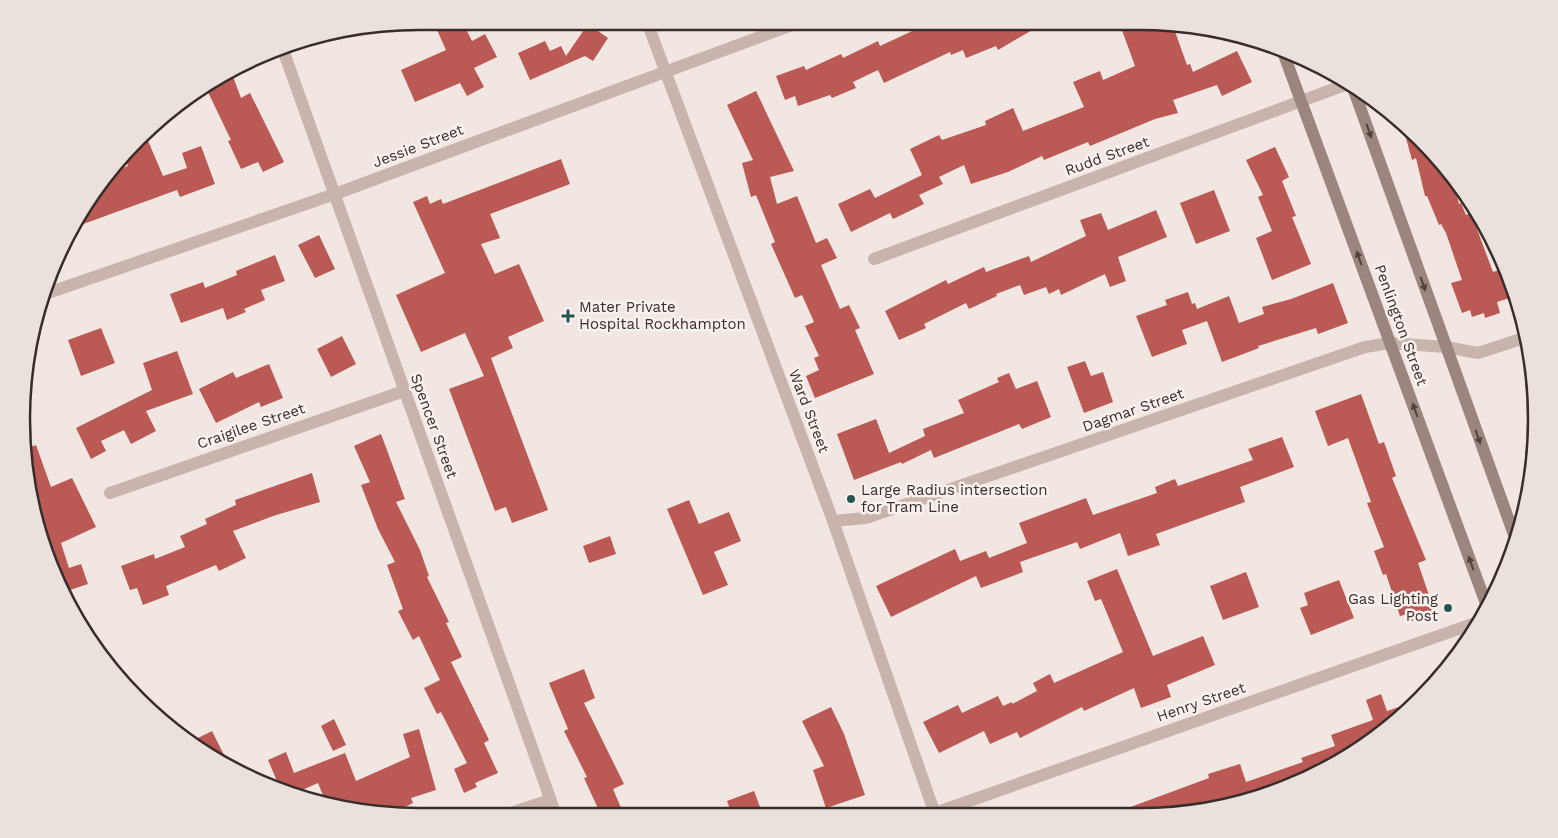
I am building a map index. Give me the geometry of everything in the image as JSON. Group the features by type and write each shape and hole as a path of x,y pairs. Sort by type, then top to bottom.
{"street":[{"name":"Ward Street","path":"650,30 833,521 932,808"},
{"name":"Jessie Street","path":"52,292 334,194 778,30"},
{"name":"Spencer Street","path":"284,55 553,808"},
{"name":"Penlington Street","path":"1286,59 1484,598"},
{"name":"Rudd Street","path":"874,259 1342,87"},
{"path":"1355,96 1512,530"},
{"name":"Dagmar Street","path":"833,521 866,518 1365,347 1390,343 1446,347 1478,353 1520,339"},
{"name":"Craigilee Street","path":"110,493 404,391"},
{"name":"Henry Street","path":"951,808 1468,625"},
{"path":"525,808 550,800"}],"building":[{"path":"437,30 466,30 472,41 485,34 497,57 474,68 484,87 467,96 460,83 415,102 401,70 446,50"},
{"path":"584,30 597,30 608,38 593,61 585,56 530,80 518,53 545,41 550,51 561,46 566,56"},
{"path":"915,30 1032,30 998,50 996,46 966,58 963,50 951,55 950,52 884,83 878,70 853,82 856,88 832,98 830,95 798,106 795,96 785,100 776,76 804,66 806,70 841,54 843,58 878,41 880,46"},
{"path":"1122,30 1175,32 1187,65 1190,64 1193,72 1237,51 1252,82 1222,96 1217,85 1173,100 1178,113 1155,119 1090,146 1088,142 1044,160 1042,156 1008,172 971,184 964,165 939,177 943,184 919,195 924,204 893,219 890,213 851,232 838,204 870,189 875,198 922,175 910,149 939,135 942,140 986,125 985,121 1013,108 1023,131 1084,107 1073,82 1100,71 1103,80 1135,66"},
{"path":"233,77 241,98 250,93 284,162 263,172 258,162 241,169 228,141 231,140 208,93"},
{"path":"756,91 794,171 770,177 777,204 797,196 816,243 827,238 837,258 821,265 840,309 849,305 860,328 855,330 874,374 815,398 806,376 819,370 814,358 819,356 805,326 814,322 802,295 795,298 771,244 775,242 756,195 751,197 742,163 753,160 727,105"},
{"path":"1406,136 1448,182 1466,215 1469,214 1475,223 1493,272 1498,270 1508,298 1497,302 1500,313 1485,318 1484,313 1472,317 1470,310 1462,313 1451,283 1462,280 1446,233 1441,224 1439,225 1427,196 1425,196 1416,158 1412,160"},
{"path":"148,140 163,176 187,168 182,153 201,146 215,184 180,197 177,190 82,225 110,182 123,168 128,166 127,163"},
{"path":"1275,147 1289,177 1282,181 1296,216 1292,217 1311,264 1272,280 1256,238 1272,231 1258,197 1263,195 1246,160"},
{"path":"561,159 570,184 490,214 500,238 481,244 495,274 519,264 544,321 508,337 513,348 491,358 548,510 512,523 506,507 495,511 449,389 484,376 465,333 421,352 396,295 445,273 413,202 427,196 430,204 441,199 443,204"},
{"path":"1214,190 1230,231 1196,244 1180,203"},
{"path":"1156,210 1167,237 1118,257 1126,281 1110,287 1105,274 1061,295 1059,289 1049,294 1046,287 1024,295 1020,285 996,294 997,296 969,309 966,303 924,324 926,328 899,340 885,311 946,280 948,284 984,267 986,272 1029,256 1031,262 1086,236 1080,220 1101,213 1108,230"},
{"path":"319,235 335,269 315,278 298,245"},
{"path":"275,255 285,281 261,290 265,300 244,309 246,312 227,320 223,308 181,323 170,294 203,282 205,288 237,275 236,271"},
{"path":"1333,283 1348,323 1318,334 1316,328 1258,346 1259,348 1222,362 1207,321 1182,330 1187,344 1152,357 1136,316 1167,305 1165,300 1188,292 1192,304 1195,303 1197,309 1229,296 1239,323 1264,314 1262,307 1291,299"},
{"path":"101,328 115,363 81,376 68,340"},
{"path":"342,336 356,364 331,377 317,349"},
{"path":"177,351 193,394 146,411 156,431 131,444 124,430 101,441 106,451 91,459 76,428 152,390 143,363"},
{"path":"1085,361 1091,376 1103,372 1113,402 1084,413 1067,367"},
{"path":"269,364 283,398 261,407 259,402 216,423 199,389 233,372 236,378"},
{"path":"1009,373 1016,389 1037,381 1051,417 1022,429 1019,424 934,458 931,450 902,464 901,462 854,480 837,434 876,419 889,453 925,436 923,429 964,413 958,400 999,382 997,378"},
{"path":"1361,394 1379,444 1384,442 1396,476 1392,478 1426,560 1418,563 1435,613 1411,621 1408,614 1400,616 1386,574 1383,575 1374,551 1384,547 1367,503 1371,502 1348,438 1328,446 1315,411"},
{"path":"381,434 405,499 396,502 420,550 429,576 427,577 449,622 446,623 462,657 451,662 489,740 484,743 498,773 475,783 477,787 464,793 454,769 467,763 441,712 437,714 424,688 440,680 419,636 413,640 398,611 403,609 387,565 395,562 378,529 361,485 370,482 354,446"},
{"path":"1282,437 1294,467 1240,487 1245,502 1156,534 1160,545 1128,556 1120,533 1080,549 1077,542 1020,562 1023,572 981,588 976,576 891,617 876,586 955,549 960,561 986,551 989,558 1027,543 1019,523 1086,498 1093,515 1157,493 1155,487 1175,479 1178,486 1253,460 1248,449"},
{"path":"36,445 51,487 72,478 96,527 61,543 69,568 81,564 88,584 70,590 60,568 43,520 37,495 31,447"},
{"path":"312,473 320,502 273,516 233,531 246,558 219,571 216,565 166,586 169,595 143,605 137,588 130,590 121,566 154,554 155,559 185,547 180,536 207,524 205,519 236,505 235,500"},
{"path":"689,500 699,524 729,512 741,541 714,552 728,585 703,595 667,509"},
{"path":"610,536 616,554 589,563 583,546"},
{"path":"1117,569 1153,656 1203,636 1215,665 1167,685 1171,697 1141,708 1134,688 1084,711 1082,707 1020,738 1017,732 990,744 984,731 939,753 923,722 958,705 962,713 998,696 1003,706 1012,702 1012,704 1037,691 1033,683 1050,674 1054,683 1123,652 1101,599 1095,601 1087,581"},
{"path":"1246,572 1259,607 1223,620 1210,586"},
{"path":"1339,580 1354,618 1311,635 1300,608 1308,605 1304,593"},
{"path":"584,669 595,698 584,703 624,784 613,789 621,808 598,808 584,778 587,777 564,731 568,729 549,683"},
{"path":"1381,694 1387,711 1400,707 1376,728 1334,756 1311,768 1264,787 1215,801 1190,805 1128,808 1209,778 1208,774 1240,764 1246,782 1303,762 1301,758 1335,746 1331,735 1373,720 1366,700"},
{"path":"831,707 844,734 865,795 826,808 813,770 824,766 802,721"},
{"path":"334,719 346,745 333,751 321,726"},
{"path":"419,729 436,790 411,798 413,803 404,807 368,805 323,796 318,783 302,790 294,787 277,781 268,760 286,752 294,773 345,753 356,781 410,757 403,734"},
{"path":"212,731 225,756 224,756 197,738"},
{"path":"754,791 760,808 730,808 727,801"}],"place":[{"name":"Mater Private Hospital Rockhampton","path":"568,316"},
{"name":"Large Radius intersection for Tram Line","path":"851,499"},
{"name":"Gas Lighting Post","path":"1448,608"}]}
